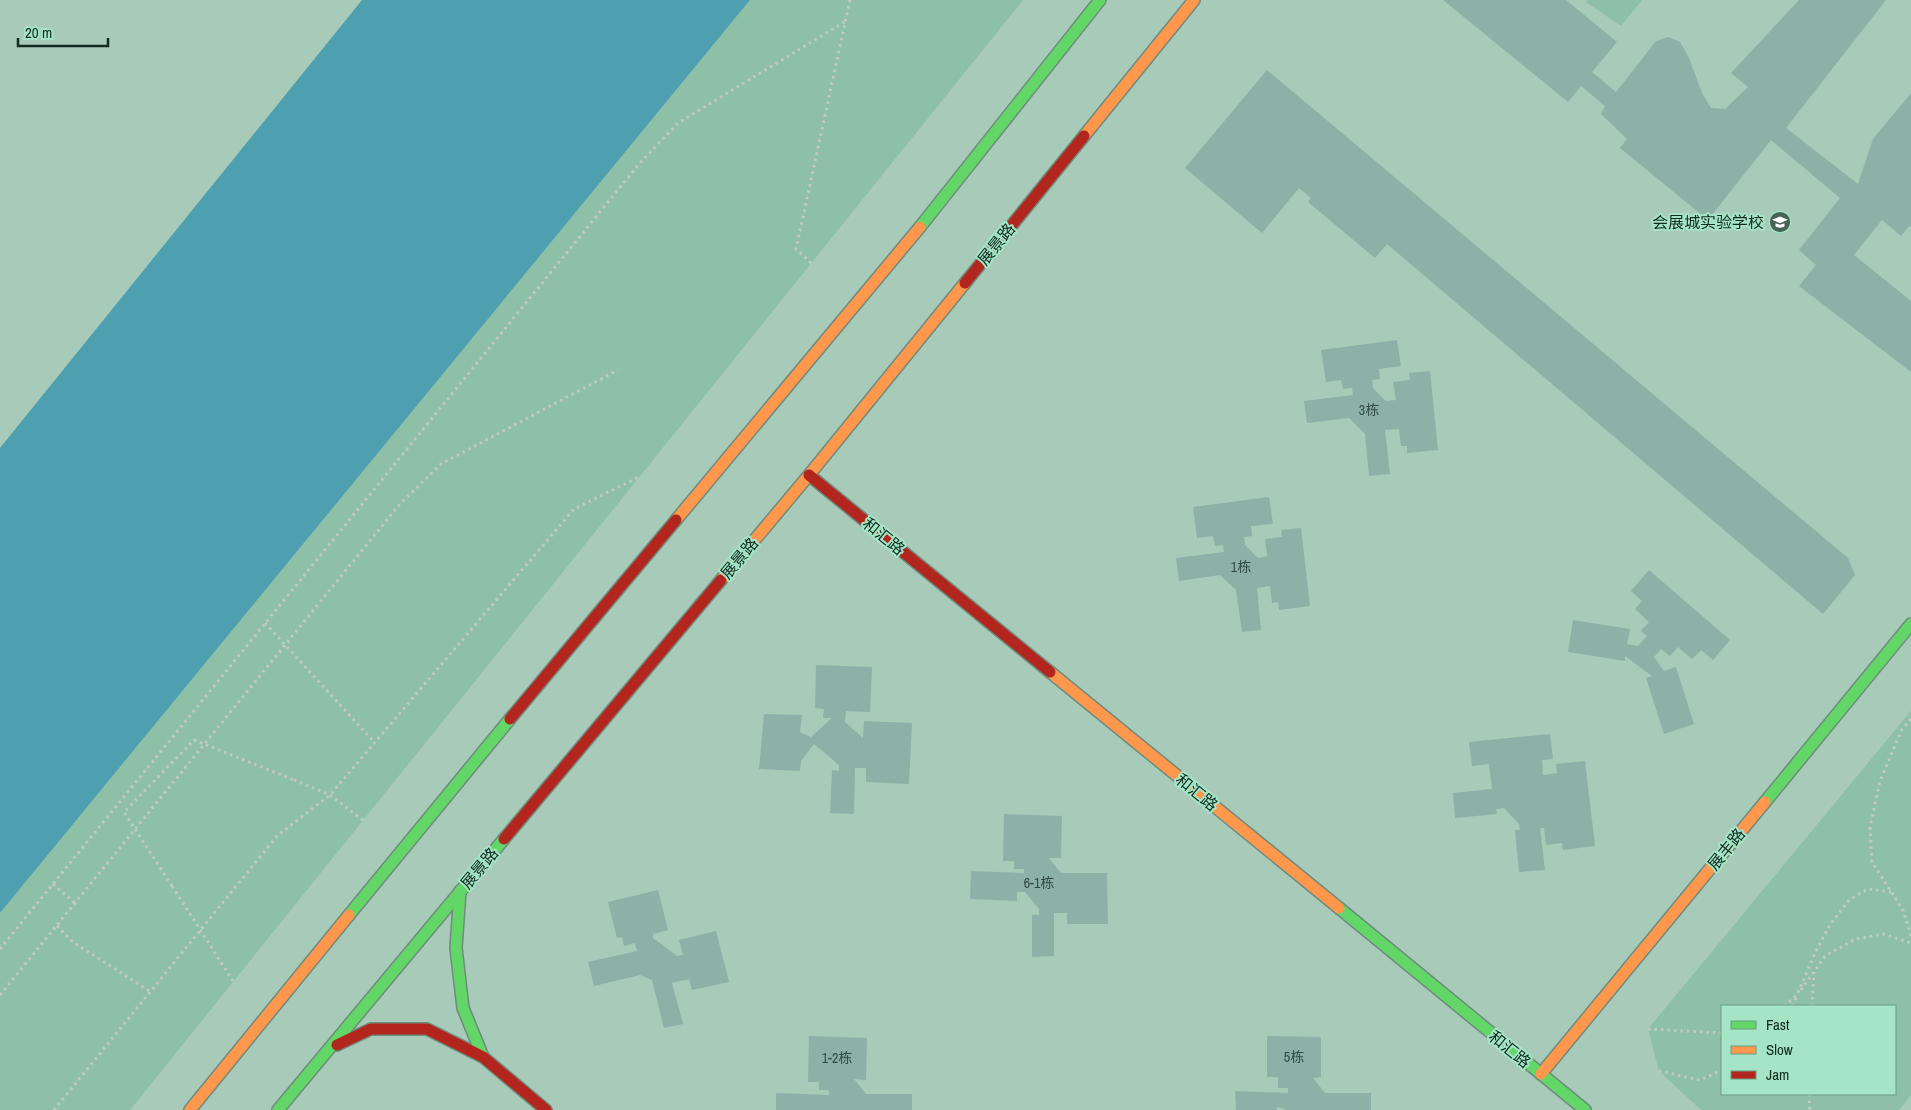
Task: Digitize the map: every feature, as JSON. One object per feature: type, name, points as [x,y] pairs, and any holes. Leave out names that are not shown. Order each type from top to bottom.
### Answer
[{"type":"main road","points":[[190,1110],[412,837],[917,230],[1100,0]]},
{"type":"main road","name":"展景路","points":[[278,1110],[809,474],[1194,0]]},
{"type":"main road","name":"和汇路","points":[[809,474],[1585,1110]]},
{"type":"main road","name":"展丰路","points":[[1541,1074],[1911,624]]},
{"type":"main road","points":[[460,891],[456,948],[462,1008],[483,1057]]},
{"type":"main road","points":[[327,1050],[371,1029],[426,1029],[483,1057],[546,1110]]},
{"type":"path","points":[[811,263],[796,249],[850,0]]},
{"type":"path","points":[[0,949],[639,164],[678,123],[846,21]]},
{"type":"path","points":[[0,995],[399,506],[441,464],[618,370]]},
{"type":"path","points":[[54,1110],[277,836],[330,795],[574,509],[639,477]]},
{"type":"path","points":[[265,623],[375,743]]},
{"type":"path","points":[[1911,719],[1902,729],[1880,781],[1870,828],[1872,862],[1903,910],[1911,936]]},
{"type":"path","points":[[233,981],[124,812],[194,740],[330,795],[363,820]]},
{"type":"path","points":[[53,884],[75,903]]},
{"type":"path","points":[[1792,1005],[1831,922],[1850,899],[1868,890],[1891,892]]},
{"type":"path","points":[[56,926],[73,942],[151,992]]},
{"type":"path","points":[[1785,1005],[1797,995],[1826,955],[1856,939],[1882,934],[1911,943]]},
{"type":"path","points":[[1812,1005],[1814,972]]},
{"type":"path","points":[[1648,1029],[1721,1033]]},
{"type":"path","points":[[1659,1071],[1700,1080],[1721,1070]]},
{"type":"path","points":[[1809,1095],[1810,1110]]},
{"type":"green space","points":[[750,0],[1023,0],[130,1110],[0,1110],[0,913]]},
{"type":"green space","points":[[1588,0],[1642,0],[1621,26],[1586,2]]},
{"type":"green space","points":[[1911,711],[1911,1095],[1899,1110],[1701,1110],[1659,1071],[1648,1029]]},
{"type":"water","points":[[362,0],[750,0],[0,913],[0,448]]},
{"type":"building","points":[[1443,0],[1566,0],[1617,42],[1592,72],[1616,92],[1656,41],[1668,37],[1680,42],[1689,58],[1702,93],[1711,108],[1725,109],[1748,87],[1731,73],[1799,0],[1886,0],[1786,128],[1858,184],[1873,139],[1911,93],[1911,227],[1909,226],[1901,236],[1882,220],[1854,255],[1911,301],[1911,372],[1799,286],[1816,265],[1799,250],[1840,198],[1771,140],[1708,220],[1620,148],[1627,139],[1601,114],[1605,106],[1581,86],[1568,102]]},
{"type":"building","points":[[1267,70],[1848,558],[1855,575],[1823,614],[1387,244],[1375,258],[1308,202],[1311,198],[1299,188],[1262,233],[1185,168]]},
{"type":"building","points":[[1397,340],[1401,366],[1379,369],[1380,379],[1372,380],[1373,388],[1386,401],[1396,400],[1393,382],[1410,380],[1409,373],[1430,371],[1438,450],[1407,453],[1407,446],[1401,446],[1399,429],[1385,430],[1390,474],[1369,476],[1365,434],[1349,418],[1307,423],[1304,401],[1353,395],[1352,388],[1343,389],[1341,380],[1326,382],[1321,350]]},
{"type":"building","points":[[1269,497],[1273,524],[1251,526],[1252,536],[1244,537],[1245,545],[1258,558],[1267,556],[1265,539],[1282,537],[1281,530],[1301,528],[1310,606],[1279,610],[1278,602],[1272,603],[1270,586],[1257,588],[1261,630],[1242,632],[1236,590],[1220,575],[1179,581],[1176,558],[1224,552],[1223,545],[1215,546],[1213,536],[1197,538],[1193,507]]},
{"type":"building","points":[[1649,570],[1730,640],[1713,660],[1701,650],[1692,659],[1678,647],[1670,656],[1661,649],[1654,657],[1664,671],[1676,667],[1694,724],[1664,734],[1646,678],[1652,676],[1625,656],[1625,661],[1568,652],[1573,620],[1630,629],[1627,644],[1638,646],[1647,636],[1641,631],[1649,622],[1635,609],[1642,601],[1631,591]]},
{"type":"building","points":[[816,665],[872,667],[870,712],[846,711],[845,722],[863,738],[864,721],[912,723],[909,784],[866,782],[866,768],[855,768],[854,814],[830,813],[832,770],[839,771],[839,765],[814,744],[801,761],[800,771],[759,769],[764,714],[802,715],[800,732],[811,737],[832,718],[823,718],[824,709],[815,708]]},
{"type":"building","points":[[1550,734],[1553,759],[1542,760],[1543,775],[1557,773],[1556,764],[1585,761],[1595,846],[1563,850],[1562,843],[1546,845],[1544,828],[1540,828],[1545,870],[1519,872],[1515,830],[1520,830],[1519,824],[1504,808],[1496,809],[1497,814],[1455,818],[1453,793],[1492,789],[1489,764],[1472,766],[1469,742]]},
{"type":"building","points":[[1004,814],[1062,816],[1061,858],[1049,858],[1061,873],[1107,873],[1108,924],[1067,924],[1067,913],[1054,913],[1054,956],[1032,957],[1032,915],[1039,915],[1039,909],[1025,892],[1017,892],[1017,901],[970,899],[971,871],[1024,873],[1024,869],[1014,869],[1014,861],[1003,861]]},
{"type":"building","points":[[658,890],[668,930],[653,934],[653,938],[677,956],[683,955],[679,940],[716,931],[729,982],[692,990],[689,979],[672,983],[683,1024],[664,1028],[652,980],[640,975],[594,986],[588,962],[637,951],[635,943],[624,946],[622,937],[617,938],[608,902]]},
{"type":"building","points":[[809,1036],[867,1038],[866,1080],[854,1079],[866,1094],[912,1094],[912,1110],[776,1110],[776,1093],[829,1095],[829,1090],[819,1090],[819,1082],[808,1082]]},
{"type":"building","points":[[1267,1036],[1321,1037],[1321,1077],[1313,1078],[1325,1093],[1371,1093],[1371,1110],[1287,1110],[1277,1107],[1277,1110],[1236,1110],[1235,1091],[1288,1093],[1288,1088],[1278,1088],[1278,1077],[1267,1077]]},
{"type":"traffic: fast","points":[[920,227],[1100,0]]},
{"type":"traffic: fast","points":[[1765,802],[1911,624]]},
{"type":"traffic: fast","points":[[349,915],[510,719]]},
{"type":"traffic: fast","points":[[278,1110],[504,839]]},
{"type":"traffic: fast","points":[[460,891],[456,948],[463,1008],[483,1057]]},
{"type":"traffic: fast","points":[[1339,908],[1585,1110]]},
{"type":"traffic: slow","points":[[1084,136],[1194,0]]},
{"type":"traffic: slow","points":[[676,520],[920,227]]},
{"type":"traffic: slow","points":[[721,580],[965,283]]},
{"type":"traffic: slow","points":[[1050,672],[1339,908]]},
{"type":"traffic: slow","points":[[1541,1074],[1765,802]]},
{"type":"traffic: slow","points":[[190,1110],[349,915]]},
{"type":"traffic: jam","points":[[965,283],[1084,136]]},
{"type":"traffic: jam","points":[[809,475],[1050,672]]},
{"type":"traffic: jam","points":[[510,719],[676,520]]},
{"type":"traffic: jam","points":[[504,839],[721,580]]},
{"type":"traffic: jam","points":[[337,1045],[371,1029],[427,1029],[483,1057],[546,1110]]},
{"type":"place","name":"会展城实验学校","points":[[1780,222]]}]
